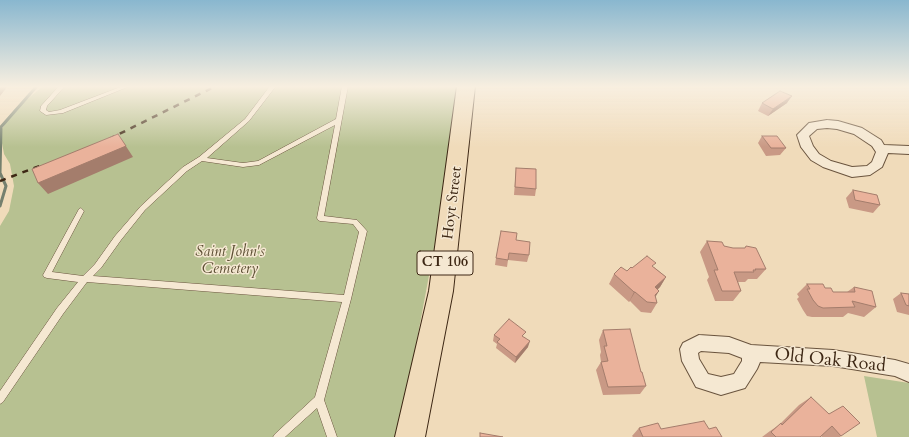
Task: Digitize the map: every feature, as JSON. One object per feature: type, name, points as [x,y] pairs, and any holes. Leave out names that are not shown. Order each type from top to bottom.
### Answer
[{"type":"main road","name":"Hoyt Street","points":[[410,437],[441,291],[464,106]]},
{"type":"street","points":[[827,124],[838,125],[858,131],[878,143],[880,148],[882,152],[880,160],[874,168],[864,172],[852,172],[827,164],[815,157],[807,147],[803,135],[813,126],[827,124]]},
{"type":"street","points":[[880,148],[909,150]]},
{"type":"street","name":"Old Oak Road","points":[[751,353],[833,358],[895,368],[909,373]]},
{"type":"lane","points":[[44,106],[43,111],[48,114],[61,112],[75,106]]},
{"type":"lane","points":[[0,399],[60,310],[85,279],[98,266],[118,238],[143,208],[185,168],[201,159],[246,120],[257,106]]},
{"type":"lane","points":[[278,437],[318,400],[347,299],[363,231],[355,222],[320,218],[341,106]]},
{"type":"lane","points":[[201,159],[243,165],[259,163],[339,120]]},
{"type":"lane","points":[[81,211],[47,275],[347,299]]},
{"type":"lane","points":[[318,400],[332,437]]},
{"type":"green space","name":"Saint John's Cemetery","points":[[18,106],[457,106],[436,238],[416,345],[396,437],[0,437],[0,226],[9,211],[14,186],[10,164],[4,154],[0,132],[14,110]]},
{"type":"green space","points":[[864,376],[909,383],[909,437],[877,437]]},
{"type":"building","points":[[768,106],[777,106],[773,109]]},
{"type":"building","points":[[118,134],[126,146],[38,183],[32,169]]},
{"type":"building","points":[[762,136],[777,136],[786,148],[771,148]]},
{"type":"building","points":[[516,168],[536,169],[536,189],[515,187]]},
{"type":"building","points":[[853,190],[877,195],[880,205],[855,200]]},
{"type":"building","points":[[501,231],[517,233],[516,240],[530,242],[529,255],[509,253],[508,260],[496,258]]},
{"type":"building","points":[[707,241],[722,242],[724,246],[733,248],[745,248],[746,246],[756,248],[766,269],[755,269],[756,270],[753,270],[754,272],[734,272],[741,291],[722,291],[714,270],[718,270]]},
{"type":"building","points":[[647,256],[656,263],[652,266],[666,277],[655,287],[659,291],[655,295],[657,303],[647,302],[614,274],[621,267],[627,271]]},
{"type":"building","points":[[807,284],[823,284],[825,288],[831,288],[833,292],[855,292],[854,287],[872,291],[876,307],[852,301],[855,307],[823,308],[818,306],[813,300],[807,289],[810,289]]},
{"type":"building","points":[[901,293],[909,294],[909,306],[906,305]]},
{"type":"building","points":[[509,319],[526,332],[522,336],[530,341],[516,357],[497,342],[500,339],[494,335]]},
{"type":"building","points":[[630,329],[646,386],[608,387],[601,362],[608,361],[604,346],[607,346],[603,330]]},
{"type":"building","points":[[811,397],[829,414],[843,406],[860,423],[841,436],[832,426],[820,437],[776,437],[771,432],[781,423],[782,425]]},
{"type":"building","points":[[704,421],[709,429],[716,427],[722,437],[643,437],[639,428],[658,423],[661,429]]},
{"type":"building","points":[[480,433],[503,437],[480,437]]},
{"type":"waterway","points":[[0,206],[6,186],[0,173],[1,127],[19,106]]},
{"type":"railway","points":[[109,139],[175,106]]},
{"type":"railway","points":[[0,181],[42,165]]}]
